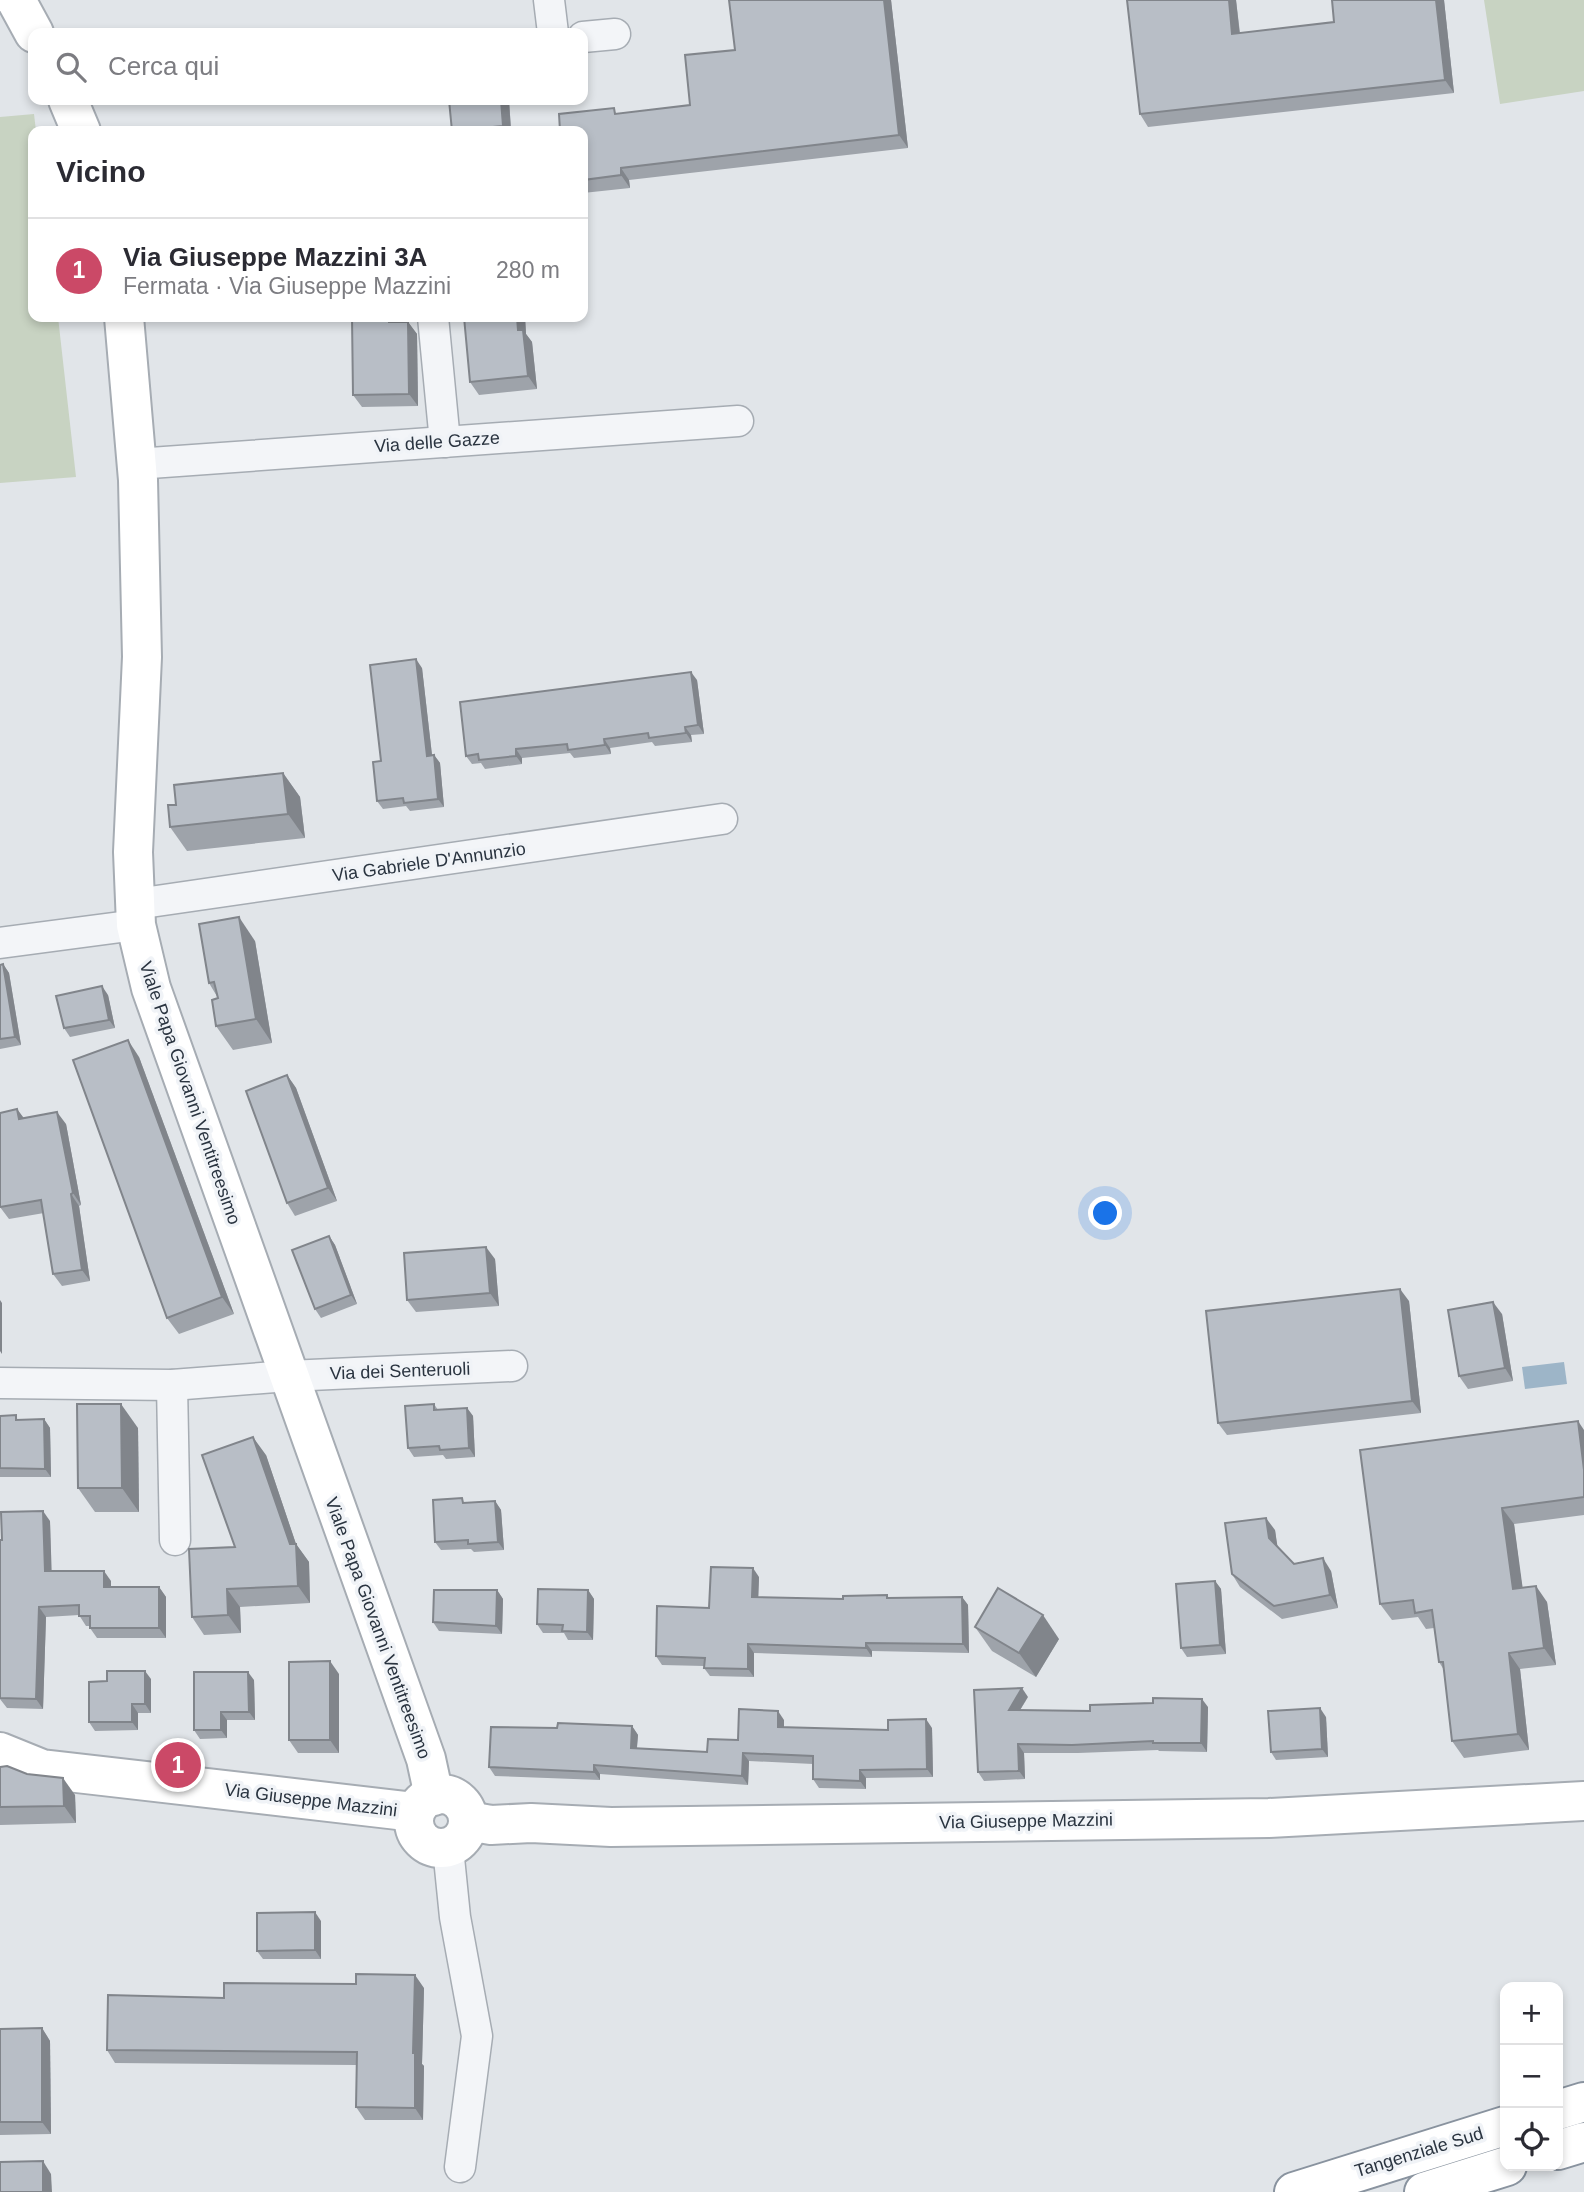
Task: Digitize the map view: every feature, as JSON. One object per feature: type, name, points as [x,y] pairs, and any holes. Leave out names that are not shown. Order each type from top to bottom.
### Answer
[{"type":"main road","points":[[16,0],[31,28]]},
{"type":"main road","points":[[70,105],[79,126]]},
{"type":"main road","name":"Viale Papa Giovanni Ventitreesimo","points":[[124,322],[136,464],[142,657],[134,852],[136,915],[150,988],[426,1759],[425,1804]]},
{"type":"main road","name":"Via Giuseppe Mazzini","points":[[0,1752],[42,1769],[425,1804],[450,1796],[465,1810],[458,1834]]},
{"type":"main road","name":"Via Giuseppe Mazzini","points":[[458,1834],[491,1825],[531,1823],[611,1827],[1269,1818],[1584,1801]]},
{"type":"main road","points":[[1563,2108],[1584,2102]]},
{"type":"main road","name":"Tangenziale Sud","points":[[1294,2192],[1500,2128]]},
{"type":"main road","points":[[1563,2148],[1584,2142]]},
{"type":"main road","points":[[1424,2192],[1500,2168]]},
{"type":"street","points":[[549,0],[552,28]]},
{"type":"street","points":[[588,37],[615,34]]},
{"type":"street","points":[[433,322],[445,442]]},
{"type":"street","name":"Via delle Gazze","points":[[136,464],[738,421]]},
{"type":"street","name":"Via Gabriele D'Annunzio","points":[[0,943],[136,915],[722,819]]},
{"type":"street","name":"Via dei Senteruoli","points":[[0,1383],[172,1385],[288,1376],[512,1366]]},
{"type":"street","points":[[172,1385],[175,1540]]},
{"type":"street","points":[[458,1834],[456,1917],[477,2036],[460,2167]]},
{"type":"green space","points":[[1484,0],[1584,0],[1584,91],[1500,104]]},
{"type":"green space","points":[[34,114],[35,126],[28,126],[28,322],[59,322],[76,477],[0,483],[0,117]]},
{"type":"water","points":[[1564,1362],[1567,1384],[1525,1389],[1522,1367]]},
{"type":"building","points":[[729,0],[884,0],[899,135],[621,168],[621,175],[588,179],[588,126],[560,126],[559,114],[614,108],[615,114],[690,105],[685,55],[735,50]]},
{"type":"building","points":[[1127,0],[1229,0],[1232,34],[1334,22],[1332,0],[1436,0],[1445,80],[1140,114]]},
{"type":"building","points":[[449,105],[501,105],[503,126],[452,126]]},
{"type":"building","points":[[352,322],[408,322],[409,394],[353,395]]},
{"type":"building","points":[[464,322],[517,322],[518,330],[523,330],[528,376],[470,382]]},
{"type":"building","points":[[416,659],[427,756],[434,755],[438,799],[404,803],[403,798],[377,801],[373,762],[381,761],[370,665]]},
{"type":"building","points":[[691,672],[698,725],[685,727],[686,733],[649,738],[648,733],[604,739],[605,745],[568,750],[567,744],[516,749],[516,756],[479,760],[478,754],[466,756],[460,702]]},
{"type":"building","points":[[283,773],[288,814],[170,827],[168,805],[176,805],[174,785]]},
{"type":"building","points":[[239,917],[256,1019],[216,1026],[212,1000],[218,998],[214,982],[209,983],[199,924]]},
{"type":"building","points":[[3,964],[15,1037],[0,1039],[0,965]]},
{"type":"building","points":[[102,986],[109,1020],[64,1028],[56,996]]},
{"type":"building","points":[[128,1040],[222,1297],[167,1318],[73,1060]]},
{"type":"building","points":[[287,1075],[328,1188],[287,1203],[246,1091]]},
{"type":"building","points":[[17,1109],[19,1119],[57,1112],[73,1193],[71,1194],[82,1270],[53,1274],[41,1200],[0,1207],[0,1113]]},
{"type":"building","points":[[329,1236],[351,1295],[315,1309],[292,1250]]},
{"type":"building","points":[[486,1247],[490,1293],[407,1300],[404,1253]]},
{"type":"building","points":[[1400,1289],[1412,1401],[1218,1423],[1206,1311]]},
{"type":"building","points":[[1493,1302],[1505,1368],[1459,1376],[1448,1310]]},
{"type":"building","points":[[77,1404],[121,1404],[122,1488],[78,1488]]},
{"type":"building","points":[[434,1404],[434,1410],[467,1408],[469,1448],[408,1448],[405,1406]]},
{"type":"building","points":[[16,1415],[16,1420],[44,1419],[45,1469],[0,1468],[0,1416]]},
{"type":"building","points":[[1578,1421],[1584,1470],[1584,1497],[1502,1508],[1513,1589],[1536,1586],[1544,1648],[1509,1653],[1518,1734],[1452,1741],[1443,1662],[1439,1662],[1432,1610],[1415,1613],[1413,1600],[1380,1604],[1360,1450]]},
{"type":"building","points":[[253,1437],[290,1544],[296,1544],[298,1586],[227,1589],[228,1615],[192,1617],[189,1549],[235,1547],[202,1455]]},
{"type":"building","points":[[462,1498],[463,1503],[495,1501],[498,1542],[435,1542],[433,1500]]},
{"type":"building","points":[[43,1511],[45,1571],[104,1571],[104,1587],[159,1587],[159,1628],[90,1628],[90,1616],[79,1616],[79,1605],[39,1607],[36,1699],[0,1698],[1,1512]]},
{"type":"building","points":[[1266,1518],[1269,1538],[1294,1564],[1323,1558],[1330,1595],[1274,1606],[1232,1574],[1225,1523]]},
{"type":"building","points":[[711,1567],[753,1568],[752,1597],[962,1597],[963,1644],[866,1643],[866,1648],[748,1644],[748,1669],[704,1668],[705,1658],[656,1656],[657,1606],[709,1608]]},
{"type":"building","points":[[1215,1581],[1220,1645],[1181,1648],[1176,1584]]},
{"type":"building","points":[[998,1588],[1043,1615],[1019,1653],[975,1627]]},
{"type":"building","points":[[538,1589],[588,1590],[587,1632],[562,1631],[563,1625],[537,1624]]},
{"type":"building","points":[[434,1590],[497,1590],[496,1626],[433,1622]]},
{"type":"building","points":[[330,1661],[330,1740],[289,1740],[289,1662]]},
{"type":"building","points":[[107,1671],[145,1671],[145,1704],[132,1704],[132,1722],[89,1722],[89,1682],[107,1681]]},
{"type":"building","points":[[194,1672],[248,1672],[249,1712],[221,1712],[221,1730],[194,1730]]},
{"type":"building","points":[[1022,1688],[1009,1710],[1090,1711],[1090,1705],[1153,1703],[1153,1698],[1202,1699],[1201,1743],[1153,1741],[1072,1745],[1018,1744],[1019,1771],[978,1772],[974,1690]]},
{"type":"building","points":[[1320,1708],[1322,1749],[1271,1752],[1268,1711]]},
{"type":"building","points":[[739,1709],[778,1711],[778,1727],[888,1730],[888,1720],[926,1719],[927,1769],[860,1770],[860,1781],[813,1779],[813,1756],[743,1753],[742,1776],[594,1765],[594,1772],[489,1767],[491,1727],[557,1728],[558,1723],[632,1726],[631,1748],[707,1752],[708,1739],[738,1740]]},
{"type":"building","points":[[7,1766],[27,1774],[63,1778],[64,1806],[0,1807],[0,1767]]},
{"type":"building","points":[[315,1912],[315,1950],[257,1951],[257,1913]]},
{"type":"building","points":[[356,1974],[415,1975],[415,2108],[356,2107],[357,2052],[107,2050],[108,1995],[224,1998],[224,1983],[356,1984]]},
{"type":"building","points":[[42,2028],[42,2122],[0,2122],[0,2029]]},
{"type":"building","points":[[43,2161],[43,2192],[0,2192],[0,2162]]},
{"type":"place","name":"Via Giuseppe Mazzini 3A","points":[[178,1765]]}]
